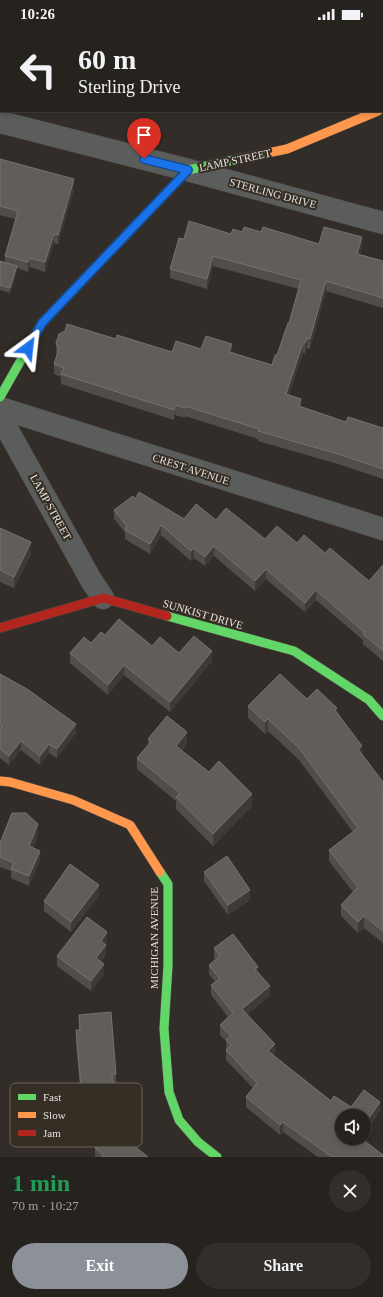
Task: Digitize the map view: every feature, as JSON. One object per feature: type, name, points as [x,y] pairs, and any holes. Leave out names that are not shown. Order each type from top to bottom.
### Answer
[{"type":"street","name":"LAMP STREET","points":[[0,397],[42,323],[188,170],[287,149],[376,112]]},
{"type":"street","name":"STERLING DRIVE","points":[[0,122],[188,170],[383,223]]},
{"type":"street","name":"CREST AVENUE","points":[[0,408],[383,529]]},
{"type":"street","name":"LAMP STREET","points":[[0,416],[102,598]]},
{"type":"street","points":[[0,628],[102,598]]},
{"type":"street","name":"SUNKIST DRIVE","points":[[102,598],[294,651],[368,700],[383,716]]},
{"type":"street","name":"MICHIGAN AVENUE","points":[[0,782],[10,782],[73,800],[130,825],[168,884],[168,966],[164,1029],[169,1092],[179,1120],[198,1142],[217,1157]]},
{"type":"building","points":[[0,159],[74,179],[58,235],[54,234],[45,262],[30,258],[28,262],[5,256],[18,211],[0,206]]},
{"type":"building","points":[[189,221],[231,234],[233,229],[242,232],[244,227],[261,232],[263,227],[319,244],[324,227],[362,237],[357,254],[383,261],[383,298],[326,281],[310,339],[307,338],[305,343],[303,343],[286,394],[301,399],[299,406],[346,422],[348,417],[383,428],[383,469],[338,454],[258,431],[259,429],[185,406],[185,408],[175,405],[174,410],[61,374],[64,368],[54,364],[59,349],[56,343],[59,334],[65,331],[67,324],[116,339],[117,335],[172,352],[176,341],[201,349],[206,336],[232,344],[229,352],[272,365],[289,323],[301,280],[213,256],[207,279],[170,269],[179,238],[184,239]]},
{"type":"building","points":[[0,261],[17,266],[10,288],[0,285]]},
{"type":"building","points":[[139,492],[184,519],[196,504],[216,520],[226,508],[265,539],[277,526],[297,543],[304,535],[325,553],[330,548],[369,581],[383,565],[383,651],[363,634],[364,632],[316,590],[305,603],[266,569],[255,581],[214,546],[205,557],[194,548],[191,551],[161,525],[150,544],[125,530],[127,526],[114,510],[133,496],[135,499]]},
{"type":"building","points":[[0,528],[31,542],[14,577],[0,570]]},
{"type":"building","points":[[119,619],[152,646],[160,637],[179,653],[194,636],[212,651],[170,702],[124,665],[108,685],[70,653],[84,637],[91,643],[101,632],[105,635]]},
{"type":"building","points":[[0,674],[27,689],[76,724],[57,749],[49,744],[40,756],[21,741],[9,756],[0,749],[0,729],[3,726],[0,726]]},
{"type":"building","points":[[280,674],[307,699],[317,689],[337,708],[335,710],[362,746],[358,749],[383,782],[383,787],[381,789],[383,792],[383,931],[364,916],[358,922],[341,905],[358,887],[329,850],[358,828],[299,748],[268,719],[265,722],[248,706]]},
{"type":"building","points":[[167,716],[187,732],[176,746],[209,772],[219,761],[252,794],[213,834],[176,797],[180,793],[137,758],[151,742],[148,739]]},
{"type":"building","points":[[12,813],[26,813],[38,824],[29,846],[40,851],[29,876],[11,869],[14,863],[0,857],[0,843]]},
{"type":"building","points":[[227,856],[250,890],[228,905],[204,872]]},
{"type":"building","points":[[70,864],[99,885],[71,922],[44,901]]},
{"type":"building","points":[[87,917],[107,932],[101,941],[106,945],[96,958],[104,964],[91,981],[57,956]]},
{"type":"building","points":[[233,934],[258,967],[255,969],[270,986],[242,1009],[275,1044],[268,1051],[331,1101],[334,1096],[351,1107],[364,1090],[380,1102],[371,1115],[371,1109],[335,1109],[335,1145],[370,1145],[383,1155],[383,1157],[332,1157],[283,1122],[280,1125],[246,1097],[257,1083],[226,1050],[231,1045],[226,1040],[231,1036],[220,1025],[233,1013],[211,985],[220,979],[209,965],[220,956],[214,948]]},
{"type":"building","points":[[111,1012],[116,1074],[112,1074],[112,1083],[81,1083],[76,1030],[80,1030],[79,1015]]},
{"type":"building","points":[[136,1147],[148,1157],[102,1157],[103,1155],[95,1148]]},
{"type":"traffic: fast","points":[[0,397],[42,323],[188,170],[243,158]]},
{"type":"traffic: fast","points":[[167,616],[294,651],[369,700],[383,716]]},
{"type":"traffic: fast","points":[[160,872],[168,884],[168,966],[164,1029],[169,1092],[179,1120],[198,1142],[217,1157]]},
{"type":"traffic: slow","points":[[243,158],[287,149],[376,112]]},
{"type":"traffic: slow","points":[[0,781],[10,782],[73,800],[130,825],[160,872]]},
{"type":"traffic: jam","points":[[0,628],[103,598],[167,616]]},
{"type":"route","points":[[28,348],[42,323],[188,170],[144,159]]}]
